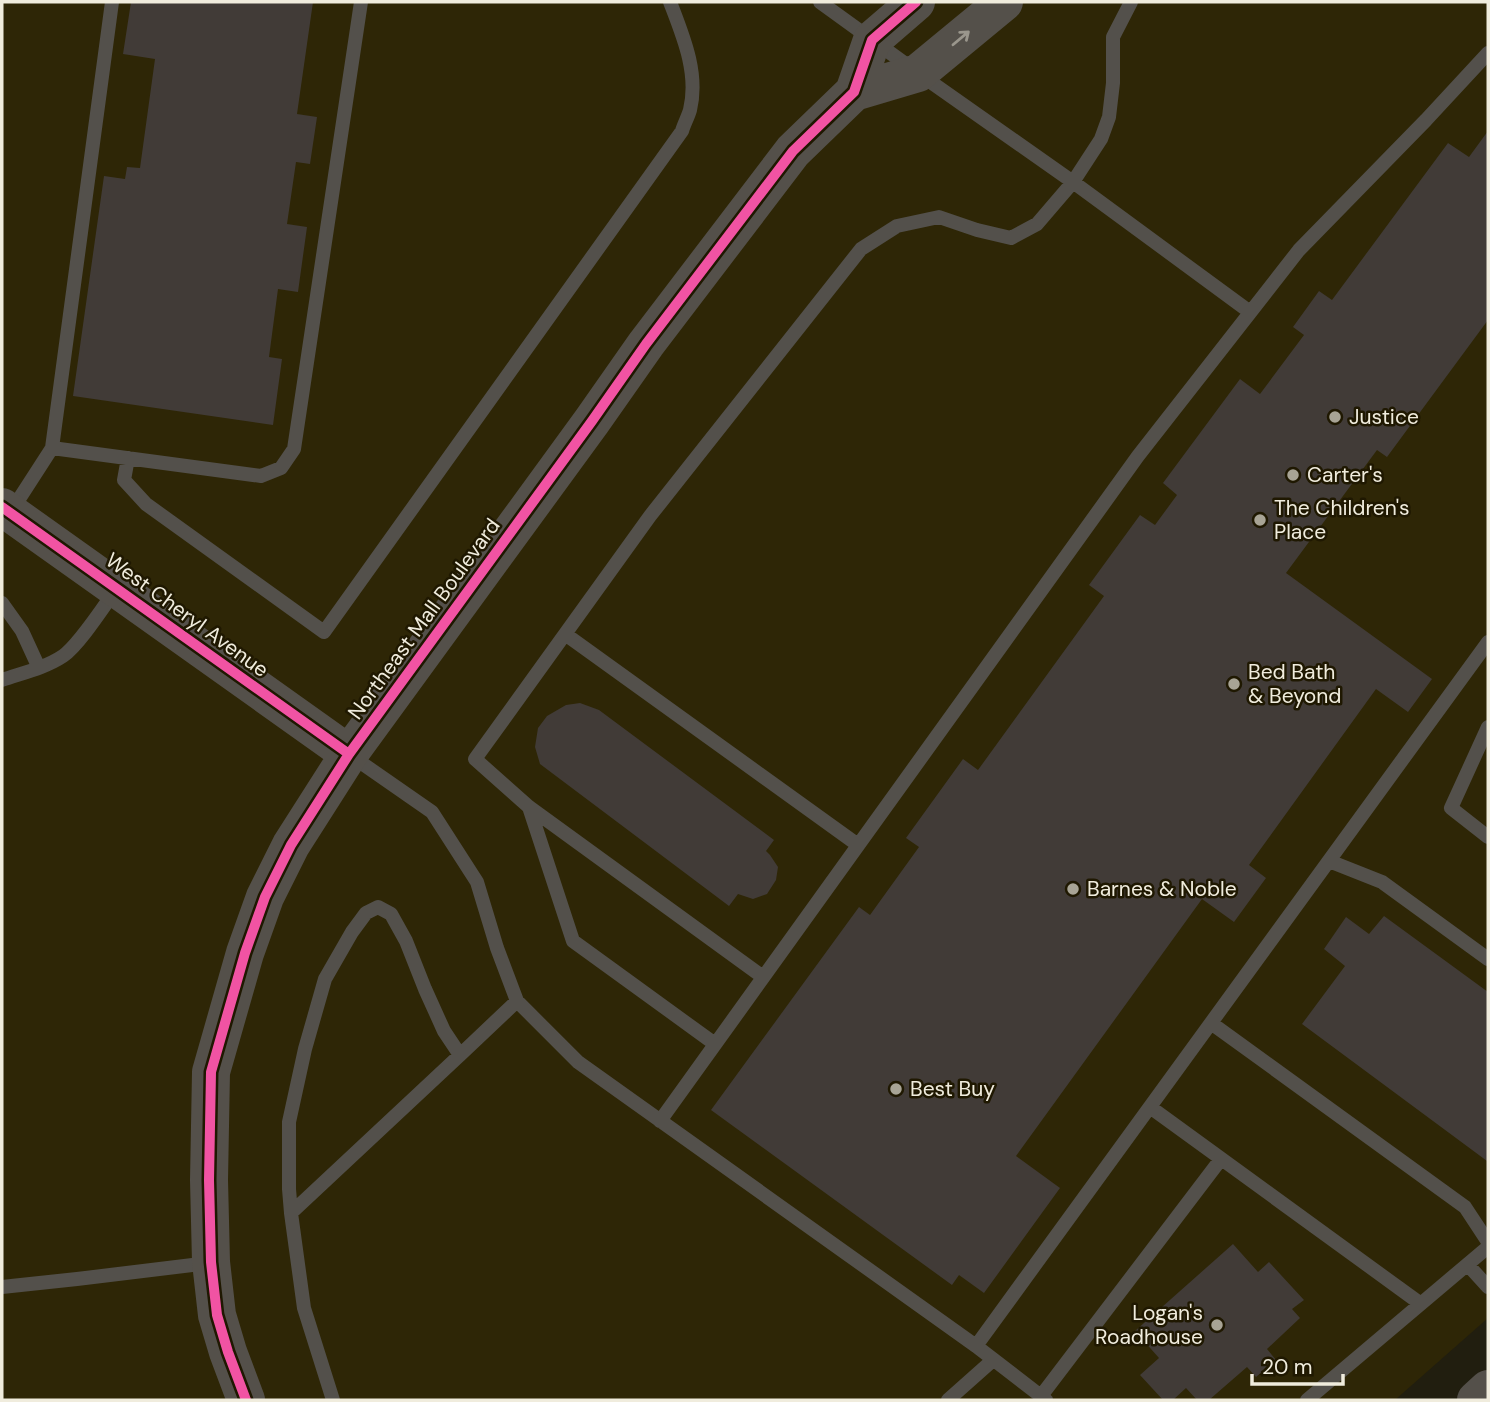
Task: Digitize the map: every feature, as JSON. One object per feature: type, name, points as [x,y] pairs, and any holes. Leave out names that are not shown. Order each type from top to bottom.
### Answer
[{"type":"street","points":[[872,40],[916,2]]},
{"type":"street","name":"Northeast Mall Boulevard","points":[[854,92],[918,73],[1004,2]]},
{"type":"street","name":"Northeast Mall Boulevard","points":[[246,1400],[217,1315],[211,1262],[211,1072],[245,953],[265,897],[291,845],[349,754],[646,344],[793,151],[854,92],[872,40]]},
{"type":"street","name":"West Cheryl Avenue","points":[[6,510],[349,754]]},
{"type":"street","points":[[1476,1400],[1488,1389]]},
{"type":"lane","points":[[6,510],[51,448],[112,2]]},
{"type":"lane","points":[[51,448],[261,476],[281,468],[294,449],[361,2]]},
{"type":"lane","points":[[128,458],[124,480],[146,504],[324,632],[682,131],[690,109],[693,73],[670,2]]},
{"type":"lane","points":[[820,2],[1250,312]]},
{"type":"lane","points":[[763,977],[528,807],[475,759],[650,516],[861,248],[897,226],[939,217],[1011,238],[1037,224],[1073,182],[1101,139],[1109,117],[1113,83],[1113,37],[1131,2]]},
{"type":"lane","points":[[660,1121],[1106,499],[1250,312],[1299,250],[1488,53]]},
{"type":"lane","points":[[2,680],[39,668],[64,655],[79,640],[117,588]]},
{"type":"lane","points":[[2,603],[22,631],[39,668]]},
{"type":"lane","points":[[565,634],[858,845]]},
{"type":"lane","points":[[976,1346],[1488,642]]},
{"type":"lane","points":[[1488,727],[1451,808],[1488,837]]},
{"type":"lane","points":[[349,754],[432,812],[477,882],[517,1001],[578,1062],[976,1346],[1043,1398],[1221,1159]]},
{"type":"lane","points":[[528,807],[573,941],[715,1044]]},
{"type":"lane","points":[[1329,861],[1381,882],[1488,959]]},
{"type":"lane","points":[[333,1400],[304,1308],[291,1213],[289,1122],[305,1049],[325,979],[366,913],[379,907],[391,914],[406,942],[444,1031],[460,1055]]},
{"type":"lane","points":[[291,1213],[517,1001]]},
{"type":"lane","points":[[1211,1023],[1465,1207],[1488,1244],[1468,1265],[1307,1400]]},
{"type":"lane","points":[[1150,1107],[1421,1304]]},
{"type":"lane","points":[[2,1287],[211,1262]]},
{"type":"lane","points":[[1468,1265],[1488,1287]]},
{"type":"lane","points":[[948,1400],[993,1360]]},
{"type":"shaded area","points":[[2,2],[1488,2],[1488,1318],[1395,1400],[2,1400]]},
{"type":"building","points":[[131,2],[313,2],[297,114],[317,117],[310,164],[296,162],[287,224],[307,227],[298,292],[278,289],[269,357],[282,359],[273,425],[73,396],[104,176],[125,179],[127,167],[140,168],[155,59],[123,54]]},
{"type":"building","points":[[1488,131],[1488,320],[1387,457],[1377,450],[1286,573],[1432,679],[1408,712],[1376,689],[1249,865],[1266,878],[1234,922],[1202,899],[1016,1156],[1060,1188],[984,1293],[959,1275],[952,1285],[711,1110],[859,907],[870,915],[919,847],[906,838],[963,759],[978,770],[1104,596],[1089,585],[1140,515],[1155,525],[1177,495],[1163,483],[1240,379],[1260,394],[1304,335],[1293,327],[1319,291],[1332,300],[1448,143],[1469,157]]},
{"type":"building","points":[[580,703],[599,710],[774,840],[766,851],[778,867],[776,880],[767,894],[753,899],[738,894],[729,906],[540,764],[535,747],[538,728],[547,716],[566,705]]},
{"type":"building","points":[[1384,916],[1488,992],[1487,1161],[1302,1024],[1345,966],[1324,949],[1346,917],[1369,934]]},
{"type":"building","name":"Logan's Roadhouse","points":[[1233,1244],[1258,1272],[1269,1262],[1304,1300],[1292,1309],[1300,1318],[1267,1349],[1276,1360],[1256,1377],[1247,1367],[1209,1400],[1197,1400],[1186,1388],[1173,1400],[1163,1400],[1140,1375],[1159,1358],[1135,1331]]},
{"type":"cycle path","points":[[246,1400],[217,1315],[211,1262],[211,1072],[245,953],[265,897],[291,845],[349,754],[646,344],[793,151],[854,92],[872,40],[916,2]]},
{"type":"cycle path","points":[[2,507],[349,754]]},
{"type":"place","name":"Justice","points":[[1335,417]]},
{"type":"place","name":"Carter's","points":[[1293,475]]},
{"type":"place","name":"The Children's Place","points":[[1260,520]]},
{"type":"place","name":"Bed Bath & Beyond","points":[[1234,684]]},
{"type":"place","name":"Barnes & Noble","points":[[1073,889]]},
{"type":"place","name":"Best Buy","points":[[896,1089]]},
{"type":"place","name":"Logan's Roadhouse","points":[[1217,1325]]}]
